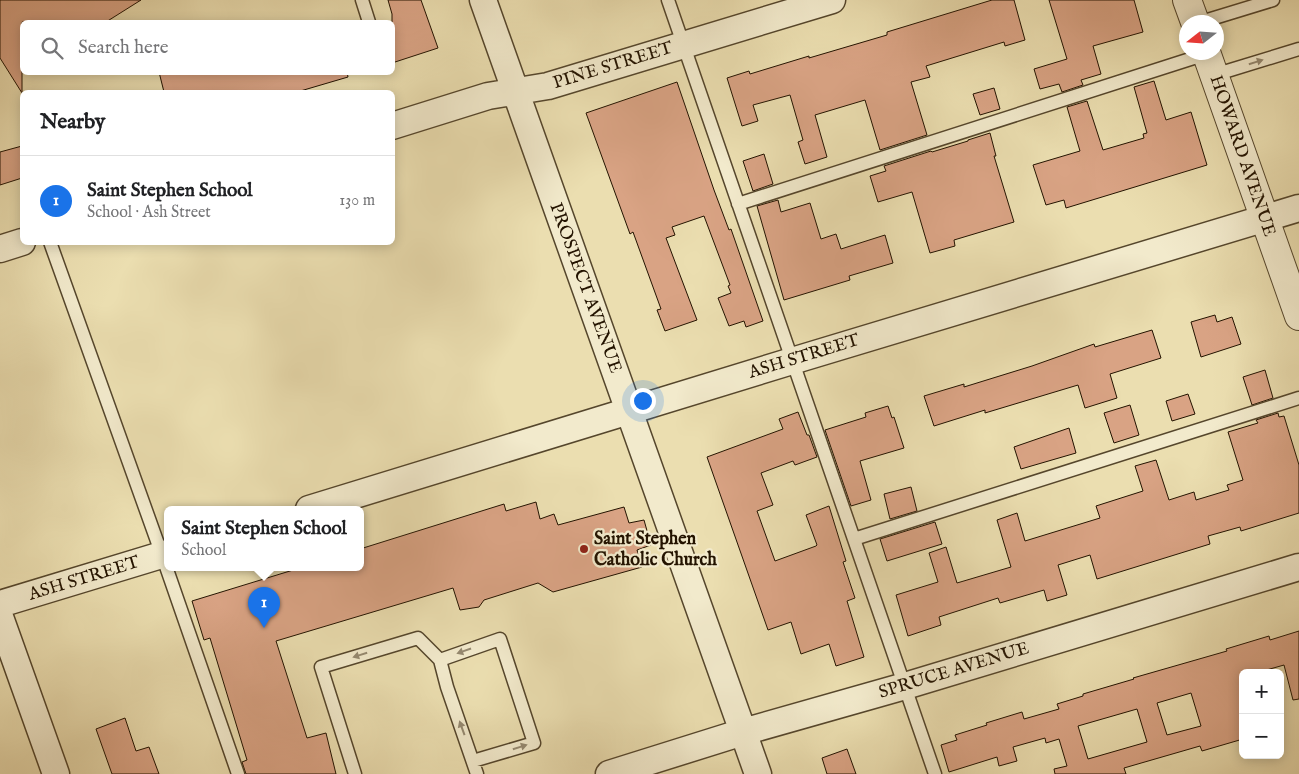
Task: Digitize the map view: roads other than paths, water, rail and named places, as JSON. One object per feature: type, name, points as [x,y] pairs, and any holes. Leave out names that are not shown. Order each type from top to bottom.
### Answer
[{"type":"street","name":"PROSPECT AVENUE","points":[[483,0],[758,774]]},
{"type":"street","name":"PINE STREET","points":[[395,125],[488,96],[548,86],[832,0]]},
{"type":"street","points":[[1187,0],[1193,15]]},
{"type":"street","name":"HOWARD AVENUE","points":[[1209,61],[1299,316]]},
{"type":"street","name":"ASH STREET","points":[[319,506],[1299,208]]},
{"type":"street","points":[[0,250],[20,243]]},
{"type":"street","name":"ASH STREET","points":[[0,604],[164,554]]},
{"type":"street","name":"SPRUCE AVENUE","points":[[609,774],[743,732],[905,686],[1299,567]]},
{"type":"street","points":[[0,617],[56,774]]},
{"type":"lane","points":[[362,0],[368,20]]},
{"type":"lane","points":[[668,0],[935,774]]},
{"type":"lane","points":[[1224,15],[1273,0]]},
{"type":"lane","points":[[738,204],[1209,61],[1299,49]]},
{"type":"lane","points":[[51,245],[164,551]]},
{"type":"lane","points":[[854,539],[1299,398]]},
{"type":"lane","points":[[171,571],[238,774]]},
{"type":"lane","points":[[355,774],[321,667],[418,638],[440,660],[447,687],[477,774]]},
{"type":"lane","points":[[440,660],[500,639],[534,743],[473,761]]},
{"type":"place","name":"Saint Stephen Catholic Church","points":[[584,549]]},
{"type":"place","name":"Saint Stephen School","points":[[264,628]]}]
